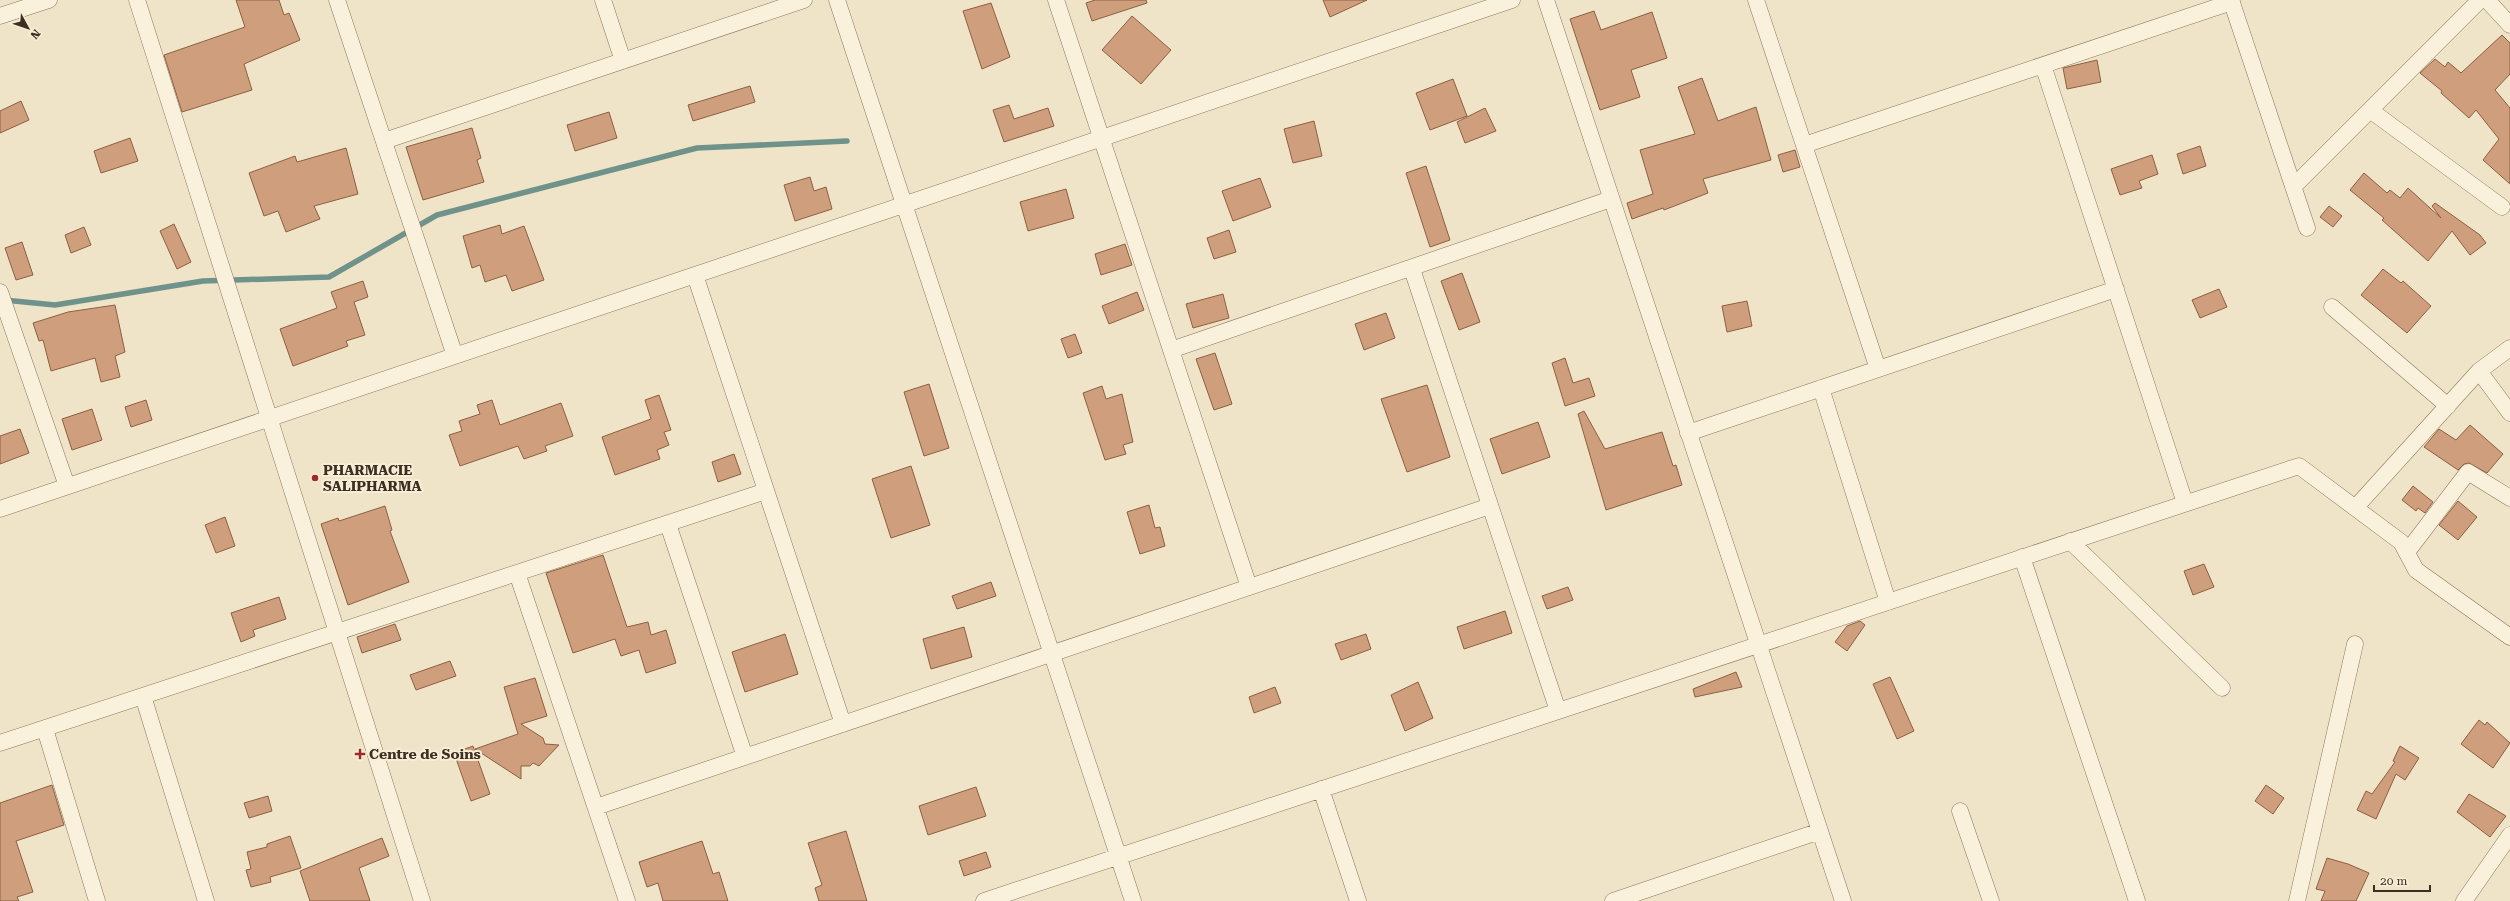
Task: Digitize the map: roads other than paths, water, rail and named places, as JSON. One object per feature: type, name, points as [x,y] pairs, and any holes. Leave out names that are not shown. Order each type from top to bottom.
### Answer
[{"type":"street","points":[[0,16],[49,0]]},
{"type":"street","points":[[137,0],[422,901]]},
{"type":"street","points":[[337,0],[455,356]]},
{"type":"street","points":[[603,0],[623,61]]},
{"type":"street","points":[[384,141],[804,0]]},
{"type":"street","points":[[837,0],[1133,901]]},
{"type":"street","points":[[1056,0],[1250,587]]},
{"type":"street","points":[[0,509],[1512,0]]},
{"type":"street","points":[[1546,0],[1843,901]]},
{"type":"street","points":[[1756,0],[1878,369]]},
{"type":"street","points":[[2293,187],[2480,0]]},
{"type":"street","points":[[2487,0],[2510,25]]},
{"type":"street","points":[[1804,145],[2231,1],[2307,228]]},
{"type":"street","points":[[2043,65],[2185,503]]},
{"type":"street","points":[[2370,110],[2502,207]]},
{"type":"street","points":[[1171,350],[1412,269],[1611,199]]},
{"type":"street","points":[[1412,269],[1558,711]]},
{"type":"street","points":[[695,275],[843,724]]},
{"type":"street","points":[[1688,433],[2116,289]]},
{"type":"street","points":[[0,292],[67,486]]},
{"type":"street","points":[[2332,307],[2448,406]]},
{"type":"street","points":[[2355,508],[2478,371],[2510,348]]},
{"type":"street","points":[[2478,371],[2510,413]]},
{"type":"street","points":[[1821,388],[1888,602]]},
{"type":"street","points":[[984,901],[2299,466],[2401,542],[2416,570],[2510,637]]},
{"type":"street","points":[[2406,552],[2468,472],[2510,498]]},
{"type":"street","points":[[0,744],[766,491]]},
{"type":"street","points":[[596,807],[1490,506]]},
{"type":"street","points":[[668,524],[745,757]]},
{"type":"street","points":[[2070,541],[2222,688]]},
{"type":"street","points":[[2022,557],[2137,901]]},
{"type":"street","points":[[517,573],[627,901]]},
{"type":"street","points":[[2297,901],[2355,644]]},
{"type":"street","points":[[143,696],[206,901]]},
{"type":"street","points":[[44,729],[97,901]]},
{"type":"street","points":[[1321,790],[1358,901]]},
{"type":"street","points":[[1960,811],[1991,901]]},
{"type":"street","points":[[1621,900],[1820,831]]},
{"type":"street","points":[[2464,901],[2510,835]]},
{"type":"waterway","points":[[4,300],[55,305],[203,281],[329,277],[437,215],[697,148],[847,141]]},
{"type":"place","name":"PHARMACIE SALIPHARMA","points":[[315,478]]},
{"type":"place","name":"Centre de Soins","points":[[360,754]]}]
